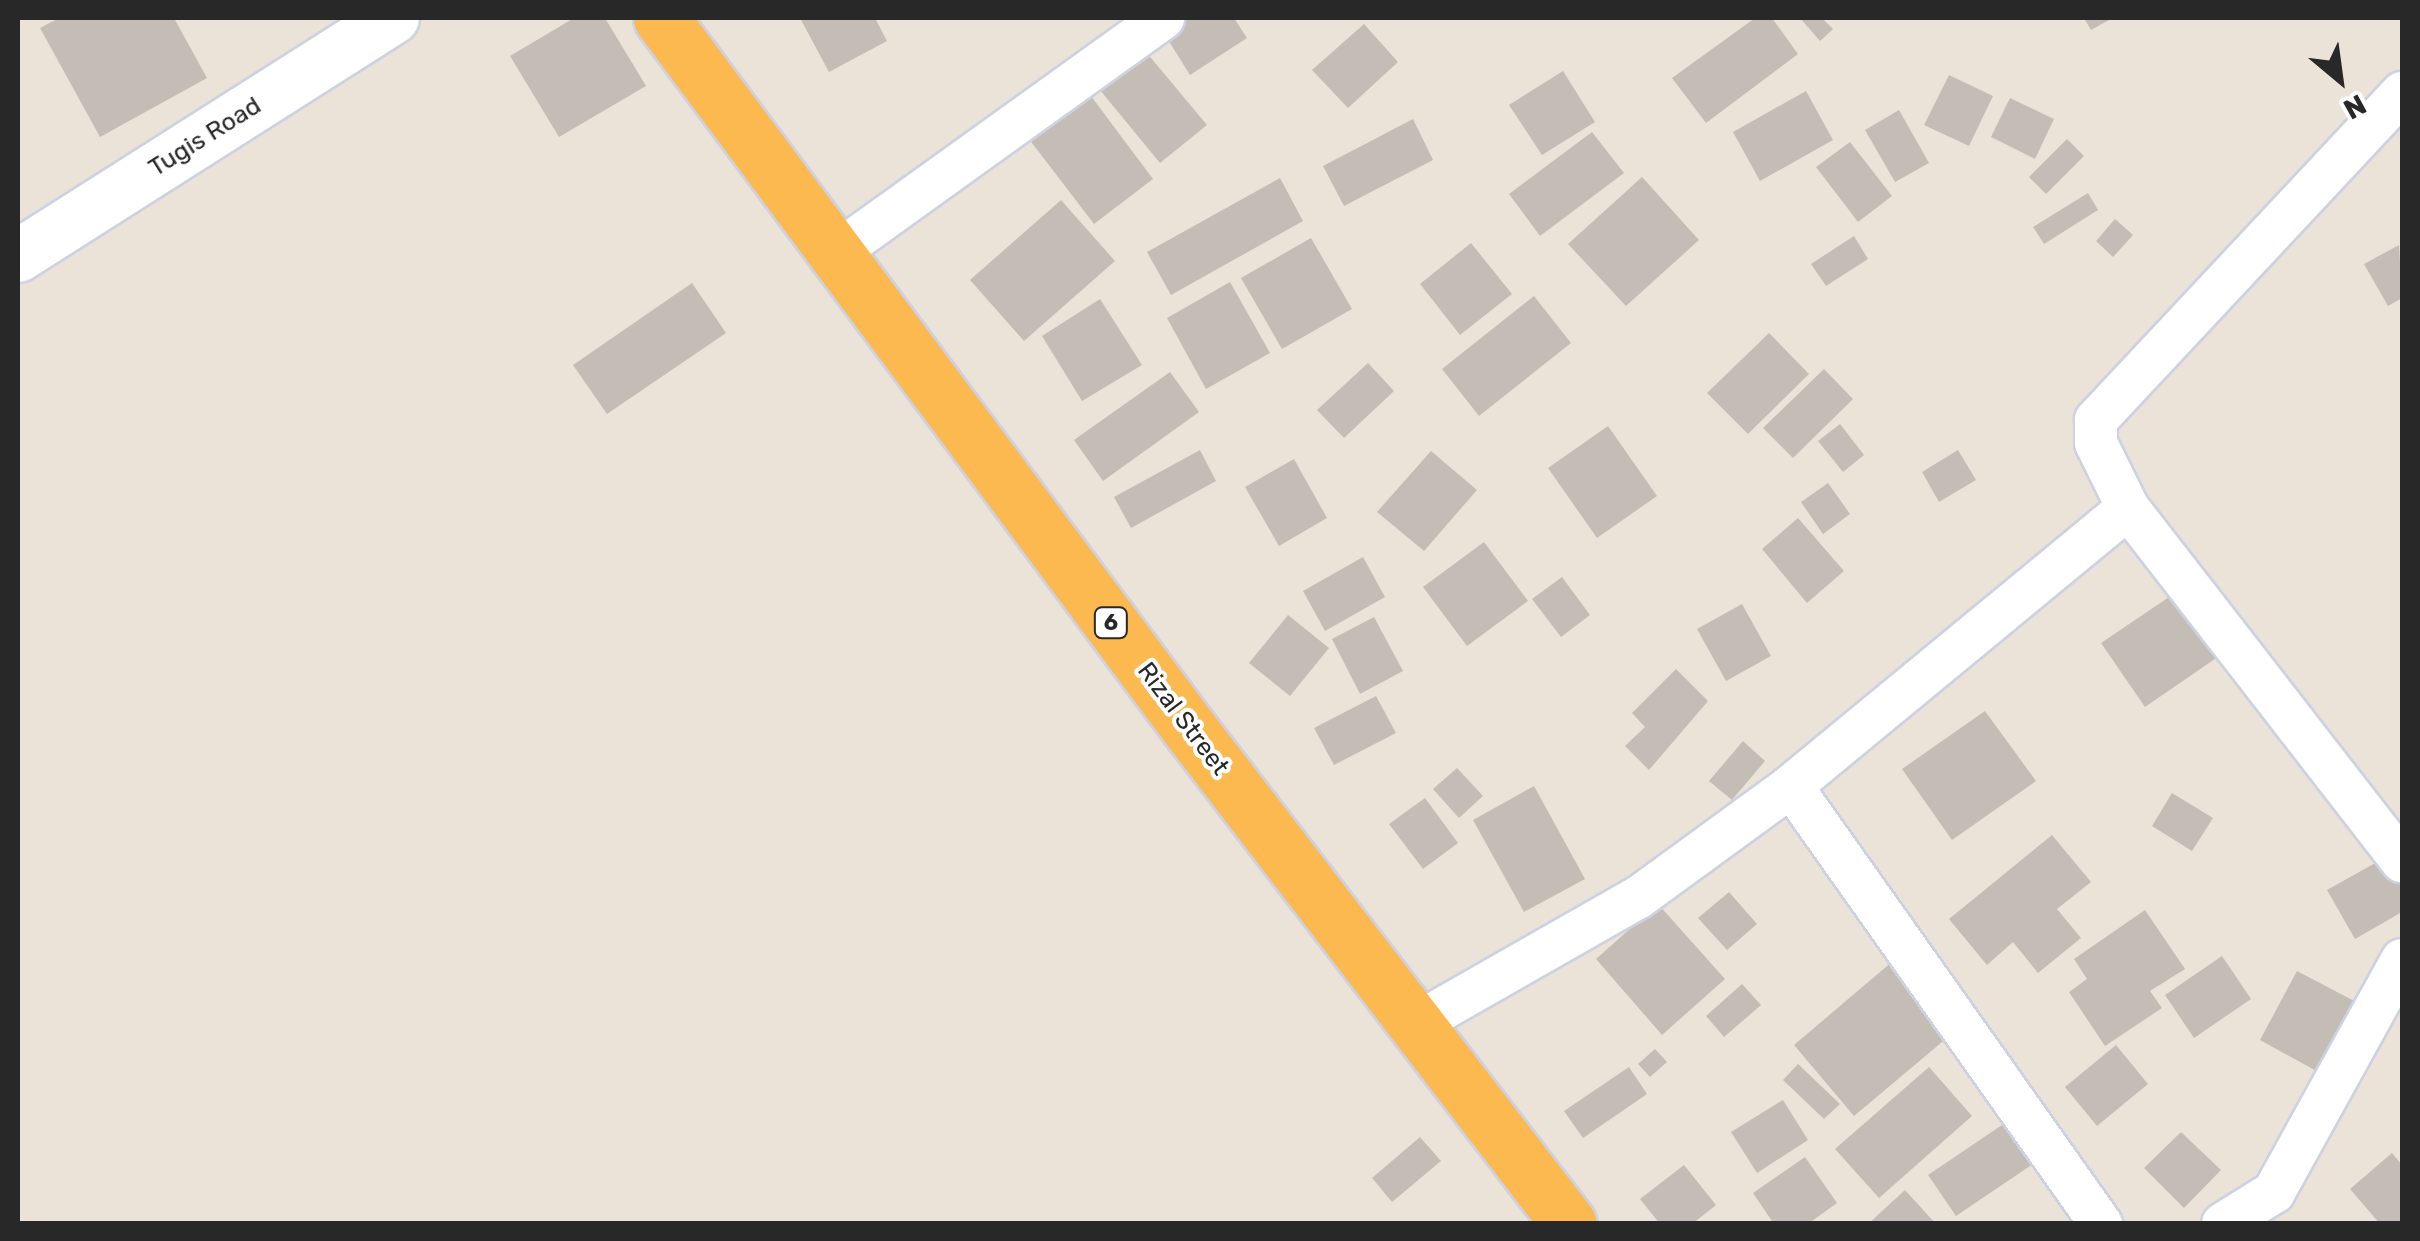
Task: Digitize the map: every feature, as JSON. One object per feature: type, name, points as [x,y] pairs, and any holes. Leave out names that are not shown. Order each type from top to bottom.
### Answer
[{"type":"highway","name":"Rizal Street","points":[[661,18],[1569,1224]]},
{"type":"street","name":"Tugis Road","points":[[18,256],[393,18]]},
{"type":"street","points":[[836,253],[1164,18]]},
{"type":"street","points":[[2402,93],[2096,420],[2096,443],[2128,508],[2402,860]]},
{"type":"street","points":[[1416,1024],[1639,897],[1790,786],[2128,508]]},
{"type":"street","points":[[1790,786],[2101,1224]]},
{"type":"street","points":[[2224,1224],[2274,1192],[2402,960]]},
{"type":"building","points":[[59,18],[174,18],[207,78],[100,137],[40,28]]},
{"type":"building","points":[[574,18],[605,18],[646,86],[559,137],[510,56]]},
{"type":"building","points":[[800,18],[875,18],[887,41],[829,72]]},
{"type":"building","points":[[1182,18],[1234,18],[1247,38],[1190,75],[1162,30]]},
{"type":"building","points":[[1755,18],[1772,18],[1798,54],[1706,123],[1672,78]]},
{"type":"building","points":[[1800,18],[1822,18],[1833,29],[1820,41]]},
{"type":"building","points":[[2084,18],[2113,18],[2091,30]]},
{"type":"building","points":[[1364,24],[1398,62],[1348,108],[1312,70]]},
{"type":"building","points":[[1141,46],[1207,125],[1160,163],[1095,84]]},
{"type":"building","points":[[1563,71],[1595,122],[1542,155],[1509,105]]},
{"type":"building","points":[[1949,75],[1993,96],[1969,146],[1924,125]]},
{"type":"building","points":[[1079,80],[1153,179],[1094,224],[1019,126]]},
{"type":"building","points":[[1806,91],[1833,140],[1760,181],[1733,132]]},
{"type":"building","points":[[2010,98],[2054,119],[2035,159],[1991,137]]},
{"type":"building","points":[[1899,110],[1929,163],[1895,182],[1865,130]]},
{"type":"building","points":[[1413,119],[1433,160],[1344,206],[1323,166]]},
{"type":"building","points":[[1592,132],[1624,173],[1540,236],[1509,194]]},
{"type":"building","points":[[2067,139],[2084,156],[2046,194],[2029,177]]},
{"type":"building","points":[[1850,142],[1892,196],[1858,222],[1816,167]]},
{"type":"building","points":[[1642,177],[1699,240],[1626,306],[1568,244]]},
{"type":"building","points":[[1280,178],[1303,221],[1171,295],[1147,252]]},
{"type":"building","points":[[2088,193],[2098,210],[2044,244],[2033,227]]},
{"type":"building","points":[[1061,200],[1115,261],[1024,341],[970,280]]},
{"type":"building","points":[[2115,219],[2133,235],[2113,257],[2096,241]]},
{"type":"building","points":[[1854,236],[1868,259],[1826,286],[1811,264]]},
{"type":"building","points":[[1311,238],[1352,309],[1282,349],[1241,278]]},
{"type":"building","points":[[1471,243],[1512,294],[1460,335],[1420,284]]},
{"type":"building","points":[[2399,245],[2402,298],[2388,306],[2364,264]]},
{"type":"building","points":[[1230,282],[1270,353],[1206,389],[1167,318]]},
{"type":"building","points":[[692,283],[726,333],[607,414],[573,365]]},
{"type":"building","points":[[1534,296],[1571,343],[1479,416],[1442,369]]},
{"type":"building","points":[[1100,299],[1142,365],[1082,401],[1042,336]]},
{"type":"building","points":[[1769,333],[1809,374],[1748,434],[1707,393]]},
{"type":"building","points":[[1368,363],[1394,391],[1344,438],[1317,410]]},
{"type":"building","points":[[1824,369],[1853,399],[1793,458],[1763,428]]},
{"type":"building","points":[[1170,372],[1199,412],[1103,481],[1074,440]]},
{"type":"building","points":[[1840,424],[1864,455],[1843,472],[1818,441]]},
{"type":"building","points":[[1608,426],[1657,496],[1597,538],[1548,468]]},
{"type":"building","points":[[1200,450],[1216,481],[1131,528],[1114,497]]},
{"type":"building","points":[[1958,450],[1976,480],[1939,502],[1922,472]]},
{"type":"building","points":[[1431,451],[1477,490],[1424,551],[1377,512]]},
{"type":"building","points":[[1294,459],[1327,518],[1279,546],[1245,487]]},
{"type":"building","points":[[1828,483],[1850,514],[1823,534],[1801,502]]},
{"type":"building","points":[[1798,518],[1844,571],[1807,603],[1762,549]]},
{"type":"building","points":[[1484,542],[1528,601],[1467,646],[1423,587]]},
{"type":"building","points":[[1363,557],[1385,597],[1325,631],[1303,591]]},
{"type":"building","points":[[1562,577],[1590,615],[1561,637],[1532,599]]},
{"type":"building","points":[[2181,589],[2225,652],[2145,707],[2101,643]]},
{"type":"building","points":[[1742,604],[1771,656],[1726,681],[1697,629]]},
{"type":"building","points":[[1288,615],[1329,648],[1290,696],[1249,663]]},
{"type":"building","points":[[1374,617],[1403,671],[1360,694],[1332,639]]},
{"type":"building","points":[[1676,669],[1708,701],[1649,770],[1625,746],[1645,727],[1632,713]]},
{"type":"building","points":[[1376,696],[1396,733],[1334,765],[1314,728]]},
{"type":"building","points":[[1985,711],[2036,781],[1952,840],[1902,769]]},
{"type":"building","points":[[1743,741],[1765,761],[1732,800],[1709,781]]},
{"type":"building","points":[[1457,768],[1483,796],[1459,818],[1433,789]]},
{"type":"building","points":[[1534,786],[1585,879],[1524,912],[1473,820]]},
{"type":"building","points":[[2172,793],[2213,818],[2192,851],[2152,826]]},
{"type":"building","points":[[1425,798],[1458,843],[1423,869],[1389,824]]},
{"type":"building","points":[[2052,835],[2091,882],[2057,909],[2081,938],[2038,973],[2013,942],[1987,965],[1949,919]]},
{"type":"building","points":[[2386,857],[2402,886],[2402,912],[2355,939],[2327,890]]},
{"type":"building","points":[[1729,892],[1757,924],[1727,950],[1698,918]]},
{"type":"building","points":[[1658,904],[1725,979],[1662,1035],[1596,959]]},
{"type":"building","points":[[2145,910],[2185,969],[2150,991],[2162,1008],[2105,1046],[2069,992],[2087,979],[2074,959]]},
{"type":"building","points":[[2222,956],[2251,999],[2194,1038],[2165,995]]},
{"type":"building","points":[[1893,961],[1954,1032],[1854,1116],[1794,1045]]},
{"type":"building","points":[[2297,971],[2358,1003],[2320,1073],[2260,1040]]},
{"type":"building","points":[[1742,984],[1761,1005],[1724,1037],[1706,1016]]},
{"type":"building","points":[[2116,1045],[2148,1084],[2097,1126],[2065,1087]]},
{"type":"building","points":[[1655,1049],[1667,1062],[1650,1077],[1638,1064]]},
{"type":"building","points":[[1798,1064],[1840,1104],[1824,1119],[1783,1080]]},
{"type":"building","points":[[1629,1067],[1647,1094],[1583,1138],[1564,1111]]},
{"type":"building","points":[[1929,1067],[1972,1116],[1879,1198],[1835,1149]]},
{"type":"building","points":[[1783,1100],[1808,1140],[1757,1173],[1731,1132]]},
{"type":"building","points":[[2005,1123],[2033,1164],[1956,1216],[1928,1175]]},
{"type":"building","points":[[2181,1132],[2221,1170],[2184,1208],[2144,1168]]},
{"type":"building","points":[[1420,1137],[1441,1161],[1392,1202],[1372,1178]]},
{"type":"building","points":[[2392,1153],[2402,1165],[2402,1224],[2380,1224],[2350,1189]]},
{"type":"building","points":[[1805,1157],[1837,1203],[1808,1224],[1774,1224],[1753,1193]]},
{"type":"building","points":[[1684,1165],[1716,1205],[1692,1224],[1660,1224],[1640,1199]]},
{"type":"building","points":[[1905,1190],[1936,1224],[1868,1224]]}]
